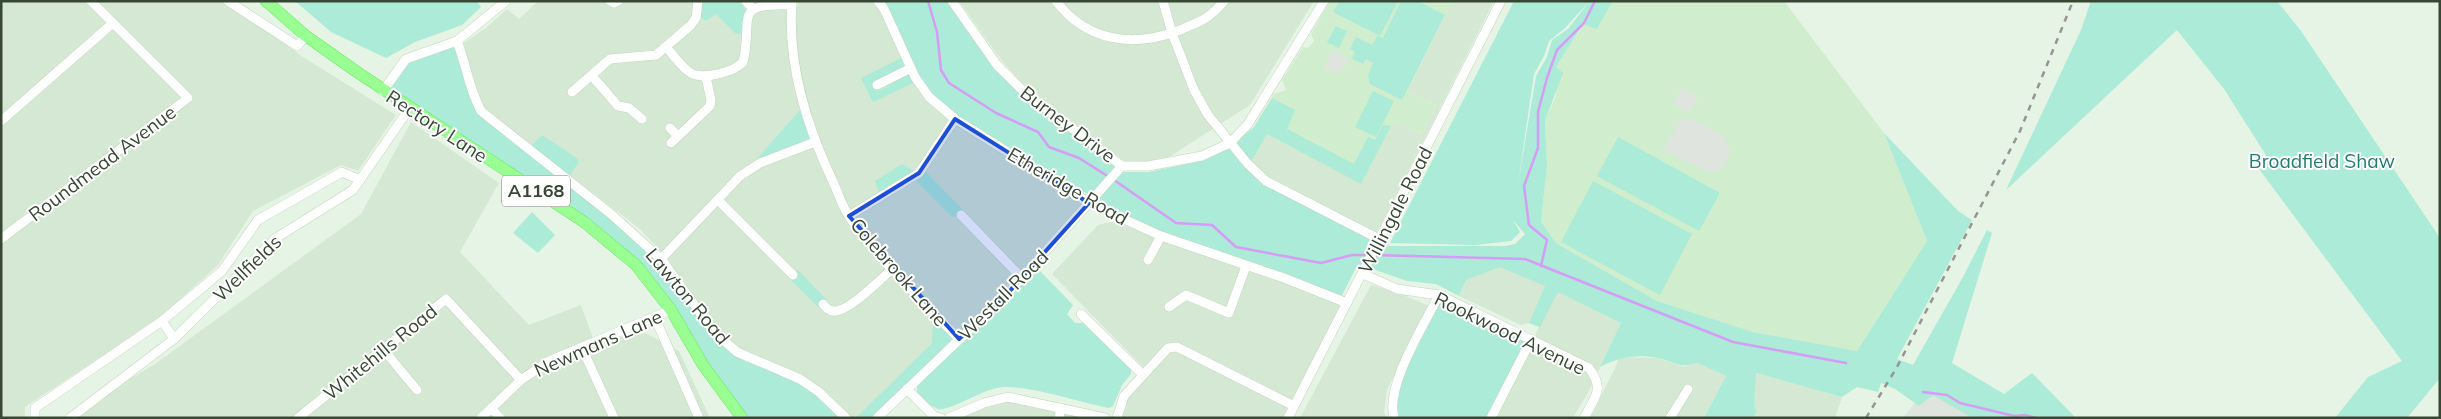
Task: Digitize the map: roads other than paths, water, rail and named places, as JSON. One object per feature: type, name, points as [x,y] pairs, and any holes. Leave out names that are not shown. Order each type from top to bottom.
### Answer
[{"type":"main road","name":"Rectory Lane","points":[[266,1],[306,36],[383,91],[584,222],[636,266],[671,310],[703,365],[742,418]]},
{"type":"street","name":"Roundmead Avenue","points":[[2,238],[188,98],[90,1]]},
{"type":"street","points":[[228,1],[297,46],[306,36]]},
{"type":"street","points":[[383,91],[406,59],[457,41],[506,1]]},
{"type":"street","points":[[610,1],[614,3],[618,1]]},
{"type":"street","points":[[572,92],[610,59],[650,56],[666,47],[691,26],[696,18],[698,1]]},
{"type":"street","points":[[746,1],[753,9]]},
{"type":"street","name":"Etheridge Road","points":[[878,1],[884,9],[911,68],[929,97],[955,119],[1089,203],[1161,236],[1312,288],[1347,304]]},
{"type":"street","name":"Burney Drive","points":[[952,1],[997,65],[1025,93],[1122,166],[1148,166],[1202,156],[1230,142],[1248,124],[1324,1]]},
{"type":"street","points":[[1056,1],[1066,14],[1090,31],[1120,40],[1145,40],[1172,33],[1210,18],[1224,1]]},
{"type":"street","points":[[1163,1],[1172,33],[1203,107],[1247,164],[1266,181],[1378,244]]},
{"type":"street","name":"Willingale Road","points":[[1288,418],[1372,257],[1501,1]]},
{"type":"street","points":[[666,47],[689,73],[698,77],[735,69],[743,62],[747,21],[753,9],[766,5],[792,3]]},
{"type":"street","name":"Colebrook Lane","points":[[792,3],[795,68],[805,111],[815,142],[849,216],[892,269],[959,339]]},
{"type":"street","points":[[1,121],[112,23]]},
{"type":"street","name":"Lawton Road","points":[[457,41],[469,73],[472,95],[481,111],[611,214],[661,259],[715,333],[737,352],[800,378],[819,392],[846,418]]},
{"type":"street","points":[[877,85],[911,68]]},
{"type":"street","points":[[592,76],[618,106],[629,108],[642,119]]},
{"type":"street","points":[[670,128],[674,140],[710,106],[711,100],[706,76]]},
{"type":"street","name":"Wellfields","points":[[70,418],[174,339],[276,238],[353,190],[409,109]]},
{"type":"street","points":[[849,216],[905,183],[923,169],[955,119]]},
{"type":"street","points":[[661,259],[740,176],[760,163],[815,142]]},
{"type":"street","name":"Westall Road","points":[[878,418],[1022,278],[1122,166]]},
{"type":"street","points":[[35,418],[36,408],[162,322],[222,271],[258,220],[342,172],[360,180]]},
{"type":"street","points":[[718,200],[793,274]]},
{"type":"street","points":[[961,215],[1022,278]]},
{"type":"street","points":[[1148,260],[1161,236]]},
{"type":"street","points":[[1169,307],[1186,295],[1229,313],[1246,266]]},
{"type":"street","points":[[823,304],[828,310],[836,311],[846,307],[892,269]]},
{"type":"street","name":"Rookwood Avenue","points":[[1363,274],[1397,290],[1438,295],[1589,368],[1597,379],[1598,391],[1584,418]]},
{"type":"street","points":[[1394,418],[1391,408],[1394,388],[1438,295]]},
{"type":"street","name":"Whitehills Road","points":[[298,418],[446,299],[521,380]]},
{"type":"street","name":"Newmans Lane","points":[[481,418],[521,380],[549,361],[671,310]]},
{"type":"street","points":[[1081,314],[1142,374]]},
{"type":"street","points":[[655,318],[699,418]]},
{"type":"street","points":[[162,322],[174,339]]},
{"type":"street","points":[[1492,418],[1531,340]]},
{"type":"street","points":[[1117,418],[1124,396],[1142,374],[1168,348],[1177,347],[1294,406]]},
{"type":"street","points":[[582,348],[614,418]]},
{"type":"street","points":[[383,349],[417,390]]},
{"type":"street","points":[[907,389],[935,417],[941,418]]},
{"type":"street","points":[[1670,418],[1688,389]]},
{"type":"street","points":[[949,418],[984,403],[1008,397],[1105,418]]},
{"type":"street","points":[[491,408],[500,418]]},
{"type":"street","points":[[1059,418],[1061,408]]},
{"type":"waterway","points":[[928,1],[937,32],[941,70],[949,83],[996,113],[1038,132],[1049,147],[1079,158],[1109,177]]},
{"type":"waterway","points":[[1541,266],[1547,240],[1529,225],[1524,186],[1538,148],[1538,112],[1557,50],[1584,23],[1595,1]]},
{"type":"waterway","points":[[1114,180],[1176,223],[1212,225],[1236,247],[1321,263],[1352,255],[1368,255]]},
{"type":"waterway","points":[[1374,255],[1525,259],[1733,342],[1846,363]]},
{"type":"waterway","points":[[1923,392],[1947,395],[1960,403],[2014,416],[2025,415],[2036,418]]},
{"type":"railway","points":[[1866,418],[1897,367],[2020,131],[2073,1]]},
{"type":"park label","name":"Broadfield Shaw","points":[[2322,161]]}]
